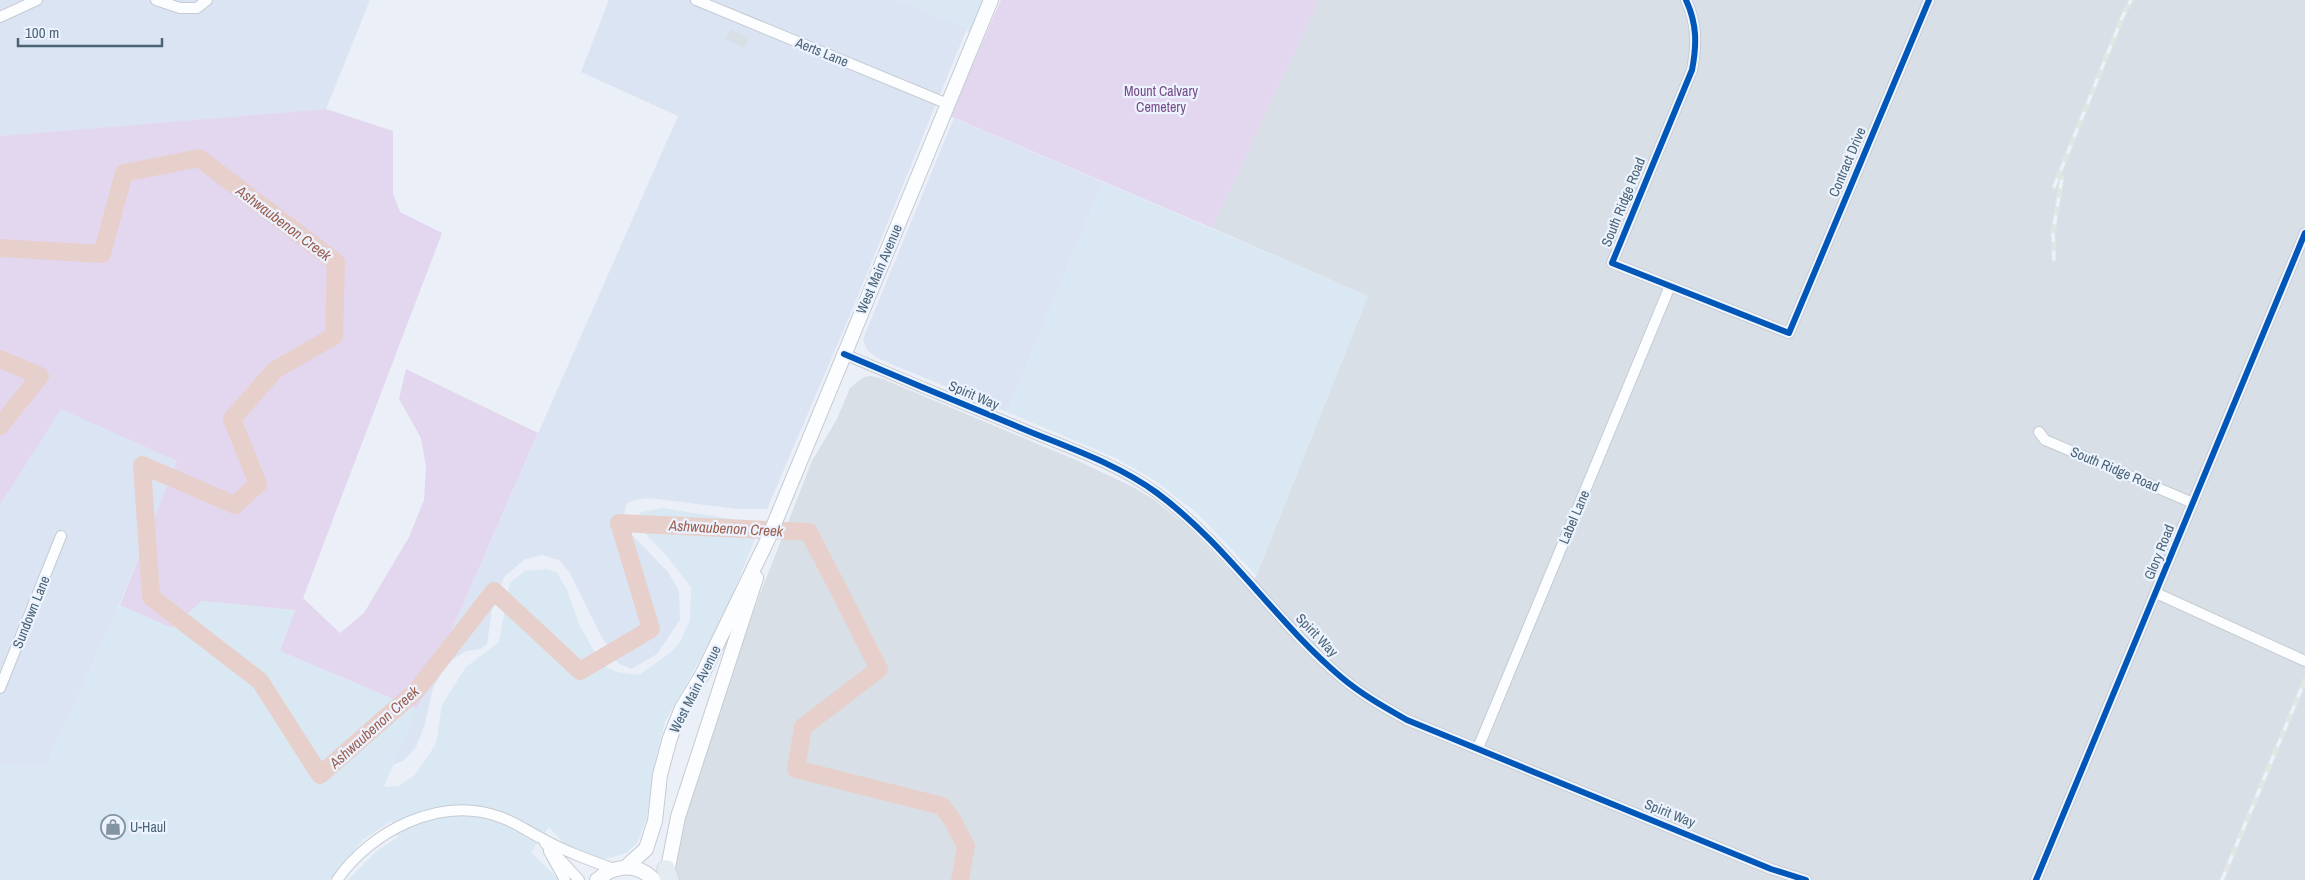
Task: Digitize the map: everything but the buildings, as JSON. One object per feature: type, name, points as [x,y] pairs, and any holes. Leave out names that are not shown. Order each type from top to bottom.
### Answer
[{"type":"main road","name":"West Main Avenue","points":[[597,880],[620,868],[646,849],[655,821],[660,775],[670,738],[682,708],[703,673],[768,539],[991,0]]},
{"type":"main road","name":"West Main Avenue","points":[[664,877],[678,817],[695,761],[742,628],[768,539]]},
{"type":"main road","points":[[620,868],[637,869],[664,877]]},
{"type":"street","points":[[0,17],[37,0]]},
{"type":"street","points":[[156,0],[180,8],[197,8],[207,0]]},
{"type":"street","name":"Aerts Lane","points":[[696,0],[948,104]]},
{"type":"street","name":"South Ridge Road","points":[[1686,0],[1694,19],[1696,48],[1692,70],[1612,263],[1789,333]]},
{"type":"street","name":"Contract Drive","points":[[1789,333],[1928,0]]},
{"type":"street","name":"Glory Road","points":[[2036,880],[2305,233]]},
{"type":"street","name":"Label Lane","points":[[1478,748],[1670,286]]},
{"type":"street","name":"Spirit Way","points":[[844,354],[1124,473],[1157,494],[1202,531],[1342,677],[1362,693],[1400,716],[1771,868],[1806,880]]},
{"type":"street","name":"South Ridge Road","points":[[2039,432],[2045,440],[2193,503]]},
{"type":"street","name":"Sundown Lane","points":[[0,688],[62,536]]},
{"type":"street","points":[[2156,593],[2305,661]]},
{"type":"street","points":[[337,880],[358,855],[382,836],[405,824],[432,815],[467,812],[492,815],[513,822],[543,841],[588,860],[620,868]]},
{"type":"street","points":[[543,841],[565,880]]},
{"type":"street","points":[[543,841],[578,880]]},
{"type":"shaded area","points":[[0,0],[370,0],[326,109],[0,136]]},
{"type":"shaded area","points":[[609,0],[895,0],[967,28],[850,315],[767,509],[738,509],[649,498],[634,500],[626,504],[624,517],[632,535],[668,572],[679,591],[680,620],[657,654],[631,669],[618,663],[600,634],[570,573],[559,560],[542,555],[525,559],[504,577],[492,609],[487,644],[480,649],[466,651],[452,660],[441,674],[433,688],[425,724],[416,747],[403,761],[392,765],[678,116],[581,72]]},
{"type":"shaded area","points":[[895,0],[991,0],[974,42],[966,28]]},
{"type":"shaded area","points":[[1310,0],[2305,0],[2305,880],[678,880],[674,876],[677,848],[687,809],[753,612],[812,461],[837,419],[850,388],[864,377],[871,376],[883,379],[1076,460],[1133,487],[1153,499],[1187,526],[1250,591],[1368,296],[1212,228]]},
{"type":"shaded area","points":[[730,29],[749,38],[745,48],[725,39]]},
{"type":"shaded area","points":[[954,118],[1103,182],[1007,412],[877,358],[867,350],[863,339]]},
{"type":"shaded area","points":[[1103,182],[1368,296],[1256,575],[1196,512],[1154,480],[1116,458],[1007,412]]},
{"type":"shaded area","points":[[61,408],[178,461],[116,613],[46,766],[0,765],[0,505]]},
{"type":"shaded area","points":[[663,508],[731,519],[760,527],[723,617],[665,722],[655,763],[646,821],[637,843],[626,853],[605,859],[585,854],[565,844],[549,827],[531,852],[559,880],[348,880],[377,851],[398,837],[391,821],[364,839],[329,880],[0,880],[0,765],[46,766],[120,605],[172,628],[202,601],[295,610],[280,651],[417,709],[384,787],[399,786],[414,776],[436,744],[442,705],[466,667],[499,642],[510,583],[525,571],[548,569],[557,573],[567,590],[580,626],[600,662],[607,667],[617,672],[639,675],[671,652],[680,642],[690,620],[691,587],[666,555],[642,530],[638,519],[641,512]]},
{"type":"green space","name":"Mount Calvary Cemetery","points":[[1001,0],[1319,0],[1212,228],[950,116]]},
{"type":"green space","points":[[326,109],[393,131],[393,193],[400,212],[442,233],[303,598],[340,633],[364,613],[409,537],[424,500],[426,467],[421,438],[399,399],[406,369],[538,433],[417,709],[280,651],[295,610],[202,601],[172,628],[120,605],[177,461],[61,409],[0,505],[0,136]]},
{"type":"waterway","name":"Ashwaubenon Creek","points":[[0,248],[102,254],[124,173],[199,158],[336,262],[334,336],[275,370],[232,419],[258,484],[235,505],[142,465],[151,597],[260,681],[320,775],[417,690],[494,591],[580,671],[651,629],[619,523],[809,532],[879,669],[803,727],[796,769],[942,806],[951,818],[966,846],[960,880]]},
{"type":"waterway","name":"Ashwaubenon Creek","points":[[0,359],[40,376],[0,426]]},
{"type":"railway","points":[[2054,187],[2131,0]]},
{"type":"railway","points":[[2054,260],[2053,233],[2062,178]]},
{"type":"railway","points":[[2222,880],[2305,680]]},
{"type":"cycle path","points":[[1686,0],[1690,9],[1695,34],[1692,70],[1612,263],[1789,333],[1929,0]]},
{"type":"cycle path","points":[[2036,880],[2305,233]]},
{"type":"cycle path","points":[[844,354],[1095,458],[1142,483],[1157,493],[1206,536],[1294,632],[1341,677],[1365,695],[1407,720],[1771,869],[1806,880]]},
{"type":"place","name":"U-Haul","points":[[113,827]]}]
